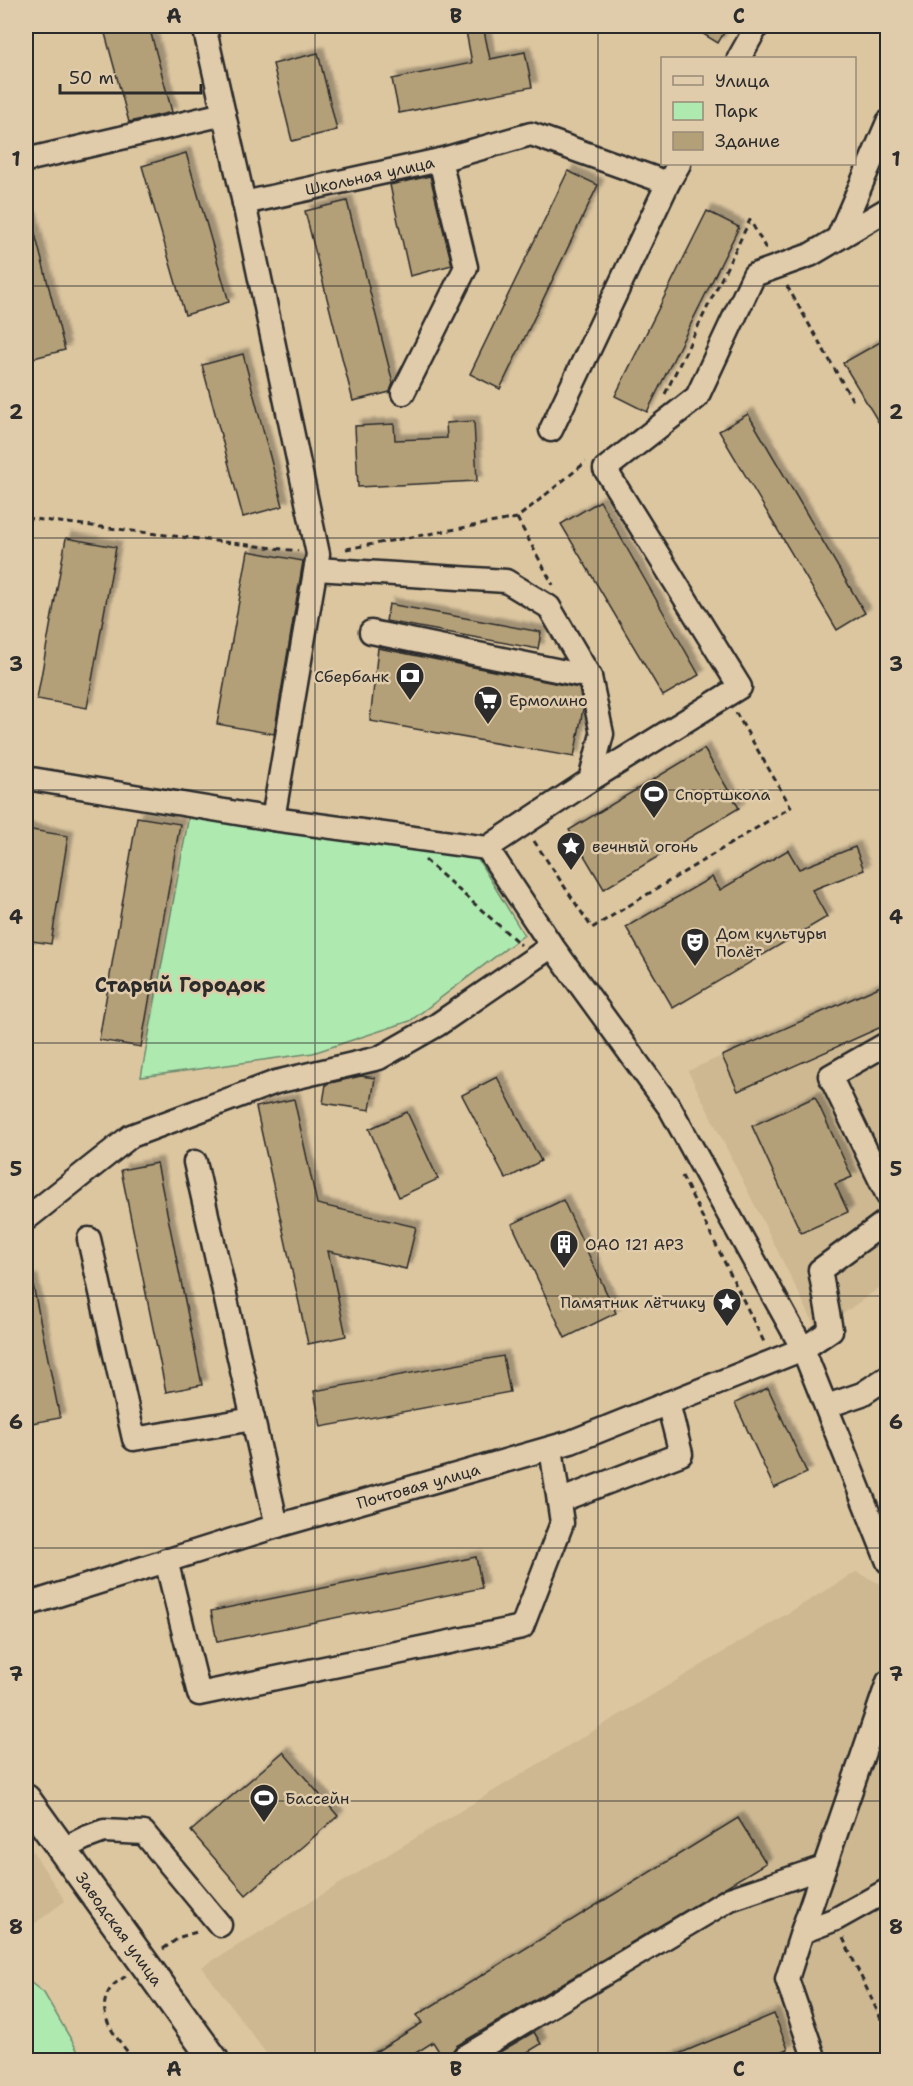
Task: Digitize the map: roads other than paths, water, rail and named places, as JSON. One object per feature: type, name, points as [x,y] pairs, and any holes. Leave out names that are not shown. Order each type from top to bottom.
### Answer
[{"type":"main road","name":"Заводская улица","points":[[26,1799],[214,2061]]},
{"type":"street","points":[[204,26],[244,203],[317,561],[273,819]]},
{"type":"street","points":[[739,57],[757,26]]},
{"type":"street","points":[[26,160],[224,114]]},
{"type":"street","points":[[838,238],[888,122]]},
{"type":"street","name":"Школьная улица","points":[[244,203],[440,160],[531,134],[673,173],[551,430]]},
{"type":"street","points":[[403,393],[466,267],[440,160]]},
{"type":"street","points":[[26,778],[273,819],[487,848],[590,780],[740,687],[605,469],[697,397],[754,275],[810,255],[888,209]]},
{"type":"street","points":[[317,561],[506,581],[549,607],[590,677],[602,734],[590,780]]},
{"type":"street","points":[[371,632],[590,677]]},
{"type":"street","points":[[487,848],[543,952],[670,1108],[803,1348],[828,1406],[888,1562]]},
{"type":"street","points":[[26,1219],[131,1136],[276,1082],[379,1058],[437,1025],[543,952]]},
{"type":"street","points":[[888,1043],[830,1076],[888,1196]]},
{"type":"street","points":[[195,1162],[277,1526]]},
{"type":"street","name":"Почтовая улица","points":[[26,1605],[277,1526],[571,1442],[803,1348],[831,1330],[820,1269],[888,1220]]},
{"type":"street","points":[[89,1239],[134,1439],[253,1419]]},
{"type":"street","points":[[828,1406],[862,1394],[888,1377]]},
{"type":"street","points":[[559,1501],[681,1455],[668,1403]]},
{"type":"street","points":[[166,1560],[199,1694],[522,1627],[562,1523],[551,1448]]},
{"type":"street","points":[[815,2061],[787,1979],[888,1682]]},
{"type":"street","points":[[61,1850],[104,1831],[144,1833],[220,1925]]},
{"type":"street","points":[[462,2061],[463,2058],[730,1899],[824,1867]]},
{"type":"street","points":[[802,1932],[836,1919],[888,1890]]},
{"type":"place","name":"Сбербанк","points":[[410,702]]},
{"type":"place","name":"Ермолино","points":[[488,726]]},
{"type":"place","name":"Спортшкола","points":[[654,820]]},
{"type":"place","name":"вечный огонь","points":[[571,872]]},
{"type":"place","name":"Дом культуры Полёт","points":[[695,968]]},
{"type":"place","name":"OAO 121 АРЗ","points":[[564,1270]]},
{"type":"place","name":"Памятник лётчику","points":[[727,1328]]},
{"type":"place","name":"Бассейн","points":[[264,1824]]},
{"type":"district","name":"Старый Городок","points":[[180,985]]}]
